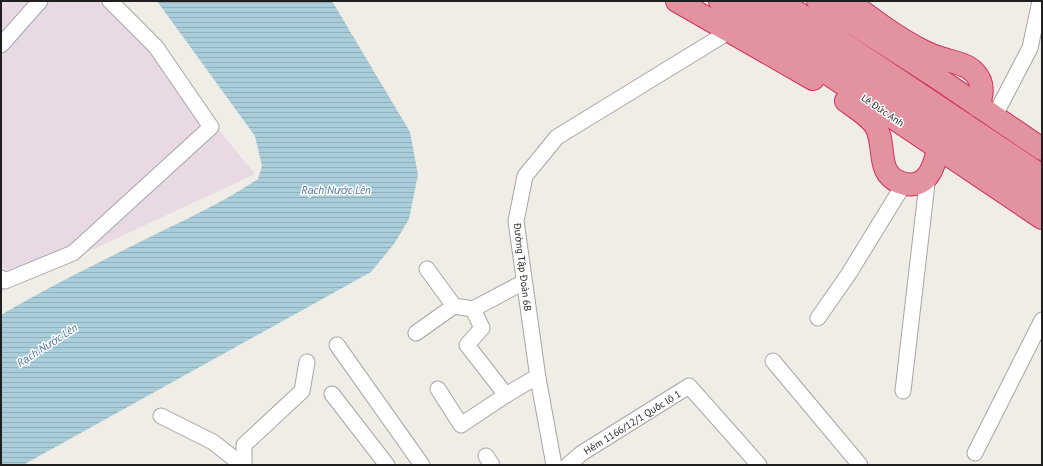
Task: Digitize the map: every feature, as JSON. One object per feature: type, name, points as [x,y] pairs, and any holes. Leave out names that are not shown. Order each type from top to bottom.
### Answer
[{"type":"highway","points":[[677,1],[819,83],[865,115],[874,125],[878,133],[883,162],[891,177],[904,184],[915,184],[924,179],[932,168],[939,147]]},
{"type":"highway","name":"Lê Đức Anh","points":[[750,1],[1042,198]]},
{"type":"highway","points":[[780,1],[1042,176]]},
{"type":"highway","points":[[818,1],[1042,149]]},
{"type":"highway","points":[[848,1],[921,50],[940,58],[967,66],[971,69],[978,76],[982,86],[982,96],[986,111]]},
{"type":"highway","name":"Lê Đức Anh","points":[[722,2],[939,147],[1042,218]]},
{"type":"street","points":[[1,45],[40,1]]},
{"type":"street","points":[[1,278],[5,281],[73,253],[211,127],[156,47],[110,1]]},
{"type":"street","points":[[986,111],[1030,48],[1040,1]]},
{"type":"street","name":"Đường Tập Đoàn 6B","points":[[554,465],[538,378],[516,221],[526,176],[557,137],[730,31]]},
{"type":"street","points":[[903,391],[928,175]]},
{"type":"street","points":[[818,318],[848,275],[904,184]]},
{"type":"street","points":[[427,269],[454,306]]},
{"type":"street","points":[[416,333],[454,306],[473,309],[524,282]]},
{"type":"street","points":[[473,309],[482,328],[467,345],[506,395]]},
{"type":"street","points":[[975,453],[1042,320]]},
{"type":"street","points":[[337,345],[422,465]]},
{"type":"street","points":[[773,361],[860,465]]},
{"type":"street","points":[[243,465],[244,444],[302,391],[307,362]]},
{"type":"street","points":[[438,389],[461,425],[506,395],[533,379],[538,378]]},
{"type":"street","name":"Hẻm 1166/12/1 Quốc lộ 1","points":[[568,465],[586,459],[689,386],[759,465]]},
{"type":"street","points":[[332,394],[387,465]]},
{"type":"street","points":[[161,416],[213,442],[243,465]]},
{"type":"shaded area","points":[[1,1],[113,1],[255,174],[1,292]]},
{"type":"water","name":"Rạch Nước Lên","points":[[157,1],[332,1],[410,132],[418,175],[409,219],[394,244],[371,272],[23,465],[1,465],[1,315],[75,274],[205,210],[258,179],[262,166],[255,136]]}]
